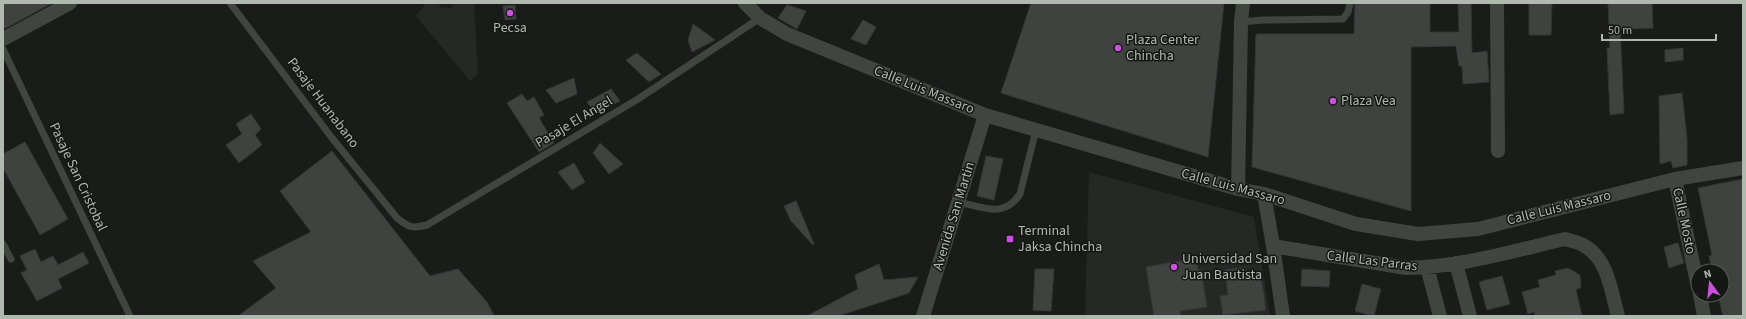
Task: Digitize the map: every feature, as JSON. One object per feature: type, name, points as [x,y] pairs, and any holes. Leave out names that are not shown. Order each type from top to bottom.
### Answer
[{"type":"street","points":[[3,39],[70,3]]},
{"type":"street","name":"Calle Luis Massaro","points":[[745,3],[760,18],[787,34],[985,115],[1238,189],[1264,194],[1356,224],[1418,234],[1478,229],[1675,178],[1743,168]]},
{"type":"street","points":[[1238,189],[1241,22],[1243,3]]},
{"type":"street","points":[[1497,3],[1498,151]]},
{"type":"street","name":"Avenida San Martin","points":[[923,316],[985,115]]},
{"type":"street","name":"Calle Mosto","points":[[1675,178],[1693,263]]},
{"type":"street","points":[[1264,194],[1283,316]]},
{"type":"street","name":"Calle Las Parras","points":[[1273,246],[1406,268],[1456,263],[1565,239],[1583,244],[1596,255],[1604,267],[1618,316]]},
{"type":"street","points":[[1456,263],[1470,316]]},
{"type":"street","points":[[1427,267],[1440,316]]},
{"type":"street","points":[[1702,303],[1704,316]]},
{"type":"lane","name":"Pasaje Huanabano","points":[[230,3],[332,138],[397,218]]},
{"type":"lane","points":[[1241,22],[1263,20],[1343,19],[1348,12],[1350,3]]},
{"type":"lane","name":"Pasaje El Angel","points":[[397,218],[405,225],[416,228],[427,225],[638,99],[760,18]]},
{"type":"lane","name":"Pasaje San Cristobal","points":[[3,49],[130,316]]},
{"type":"lane","points":[[958,202],[996,210],[1005,209],[1014,202],[1020,194],[1036,130]]},
{"type":"lane","points":[[3,244],[11,259]]},
{"type":"shaded area","points":[[426,3],[438,3],[440,7],[450,9],[455,3],[474,3],[478,74],[470,81],[416,16]]},
{"type":"shaded area","name":"Universidad San Juan Bautista","points":[[1089,172],[1254,217],[1270,316],[1085,316]]},
{"type":"building","points":[[3,3],[52,3],[6,28],[3,28]]},
{"type":"building","name":"Plaza Center Chincha","points":[[1031,3],[1224,3],[1208,157],[1001,93]]},
{"type":"building","name":"Plaza Vea","points":[[1355,3],[1430,3],[1430,32],[1459,32],[1458,3],[1471,3],[1472,53],[1487,51],[1489,82],[1463,84],[1462,66],[1459,66],[1456,46],[1411,47],[1411,211],[1252,167],[1256,34],[1354,34]]},
{"type":"building","points":[[1529,3],[1552,3],[1551,35],[1529,35]]},
{"type":"building","points":[[1608,3],[1652,3],[1653,28],[1620,29],[1624,113],[1610,115],[1607,48],[1610,48]]},
{"type":"building","name":"Pecsa","points":[[515,5],[516,19],[505,20],[503,6]]},
{"type":"building","points":[[787,5],[806,11],[797,29],[778,18]]},
{"type":"building","points":[[863,20],[876,27],[866,45],[851,39]]},
{"type":"building","points":[[693,24],[715,40],[692,52],[688,40]]},
{"type":"building","points":[[1683,48],[1683,60],[1665,62],[1665,50]]},
{"type":"building","points":[[637,53],[661,74],[649,82],[626,60]]},
{"type":"building","points":[[574,78],[577,94],[556,103],[546,90]]},
{"type":"building","points":[[611,89],[620,101],[596,114],[587,102]]},
{"type":"building","points":[[1682,93],[1687,139],[1687,165],[1673,168],[1671,161],[1660,164],[1659,96]]},
{"type":"building","points":[[522,94],[527,101],[534,97],[544,115],[539,118],[554,143],[539,152],[507,103]]},
{"type":"building","points":[[251,114],[261,129],[255,135],[262,145],[239,163],[226,145],[242,134],[236,124]]},
{"type":"building","points":[[25,142],[68,219],[40,235],[3,168],[3,154]]},
{"type":"building","points":[[600,143],[623,164],[609,174],[593,153]]},
{"type":"building","points":[[332,151],[430,276],[458,269],[487,302],[494,316],[238,316],[276,288],[253,261],[311,232],[280,191]]},
{"type":"building","points":[[986,156],[1003,159],[994,200],[977,196]]},
{"type":"building","points":[[574,163],[585,182],[572,190],[558,172]]},
{"type":"building","points":[[1743,179],[1743,316],[1723,316],[1720,303],[1730,303],[1730,263],[1710,263],[1709,256],[1712,255],[1698,188]]},
{"type":"building","points":[[796,201],[814,244],[813,245],[791,221],[784,206]]},
{"type":"building","points":[[1678,243],[1684,263],[1669,268],[1664,247]]},
{"type":"building","points":[[35,249],[41,262],[53,256],[58,265],[83,252],[89,263],[58,279],[62,288],[37,301],[21,273],[27,270],[20,256]]},
{"type":"building","points":[[1196,258],[1198,270],[1201,269],[1207,307],[1180,311],[1181,316],[1154,316],[1146,267]]},
{"type":"building","points":[[879,264],[884,280],[918,277],[909,293],[838,316],[807,316],[858,289],[855,275]]},
{"type":"building","points":[[1245,267],[1246,276],[1261,275],[1266,310],[1223,315],[1220,296],[1228,295],[1225,270]]},
{"type":"building","points":[[1568,268],[1580,275],[1581,287],[1576,290],[1582,316],[1535,316],[1534,312],[1528,314],[1522,292],[1540,287],[1538,280],[1556,275],[1555,271]]},
{"type":"building","points":[[1035,269],[1054,269],[1051,311],[1033,310]]},
{"type":"building","points":[[1302,269],[1330,271],[1329,287],[1301,286]]},
{"type":"building","points":[[1502,276],[1510,304],[1487,310],[1479,282]]},
{"type":"building","points":[[1362,284],[1381,289],[1374,316],[1355,311]]},
{"type":"place","name":"Pecsa","points":[[510,13]]},
{"type":"place","name":"Plaza Center Chincha","points":[[1118,48]]},
{"type":"place","name":"Plaza Vea","points":[[1333,101]]},
{"type":"place","name":"Terminal Jaksa Chincha","points":[[1010,239]]},
{"type":"place","name":"Universidad San Juan Bautista","points":[[1174,267]]}]
